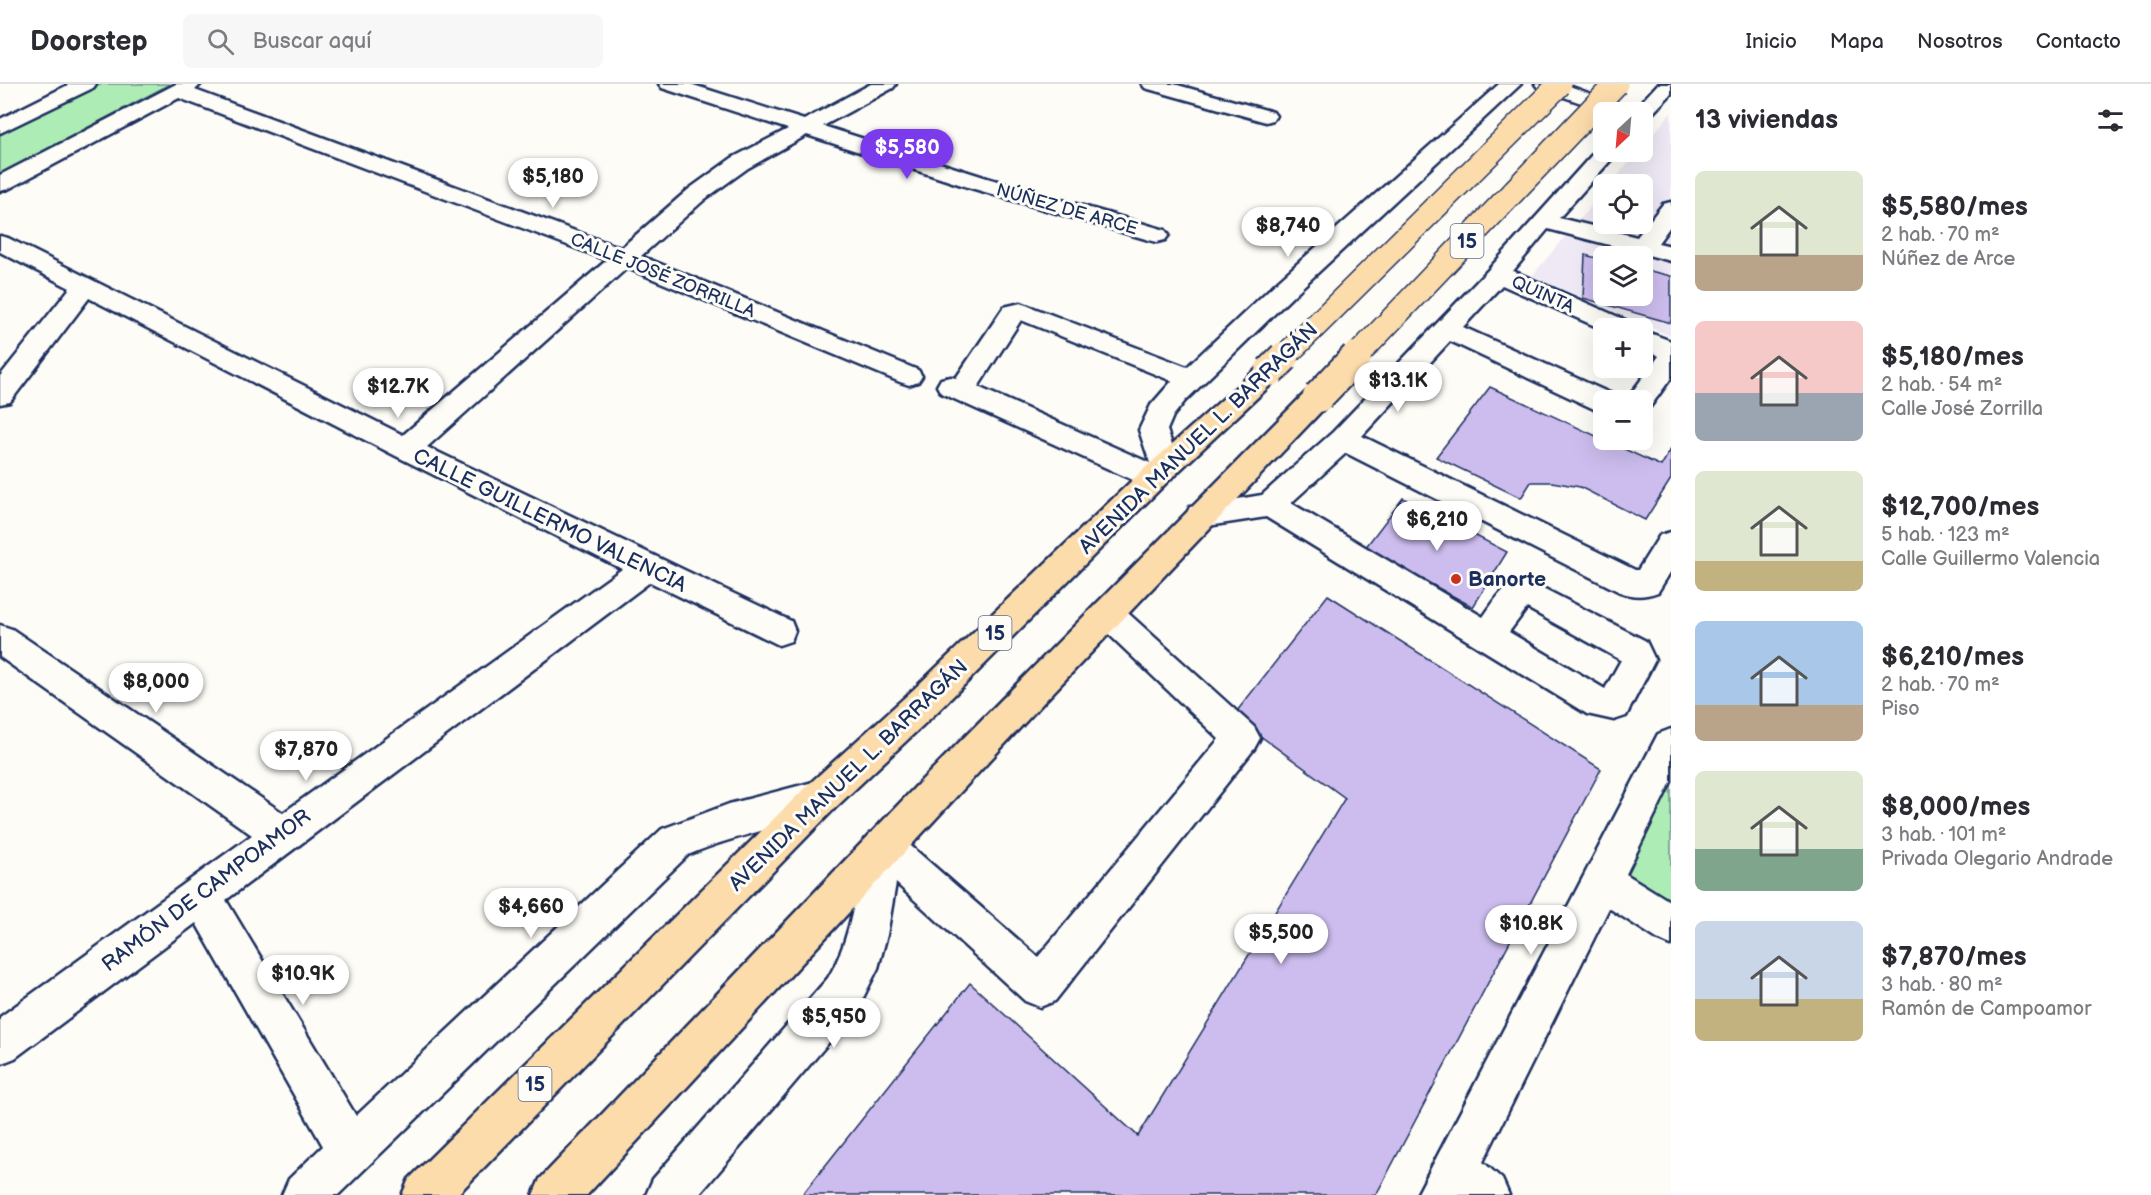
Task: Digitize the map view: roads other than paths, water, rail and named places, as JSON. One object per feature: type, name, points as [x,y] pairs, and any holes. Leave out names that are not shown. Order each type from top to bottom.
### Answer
[{"type":"highway","name":"AVENIDA MANUEL L. BARRAGÁN","points":[[425,1195],[822,797],[926,700],[1160,472],[1270,371],[1560,84]]},
{"type":"highway","name":"15","points":[[556,1195],[883,846],[1201,515],[1318,397],[1616,84]]},
{"type":"street","points":[[0,127],[86,84]]},
{"type":"street","name":"NÚÑEZ DE ARCE","points":[[669,84],[979,183],[1157,236]]},
{"type":"street","points":[[406,449],[696,194],[806,126],[886,84]]},
{"type":"street","points":[[1152,84],[1266,116]]},
{"type":"street","points":[[1160,472],[1153,430],[1161,412],[1175,394],[1287,287],[1511,84]]},
{"type":"street","points":[[1545,84],[1596,102]]},
{"type":"street","points":[[0,184],[185,87]]},
{"type":"street","name":"CALLE JOSÉ ZORRILLA","points":[[185,87],[622,257],[909,376]]},
{"type":"street","points":[[1651,102],[1662,89]]},
{"type":"street","points":[[1201,515],[1270,505],[1343,439],[1498,274],[1598,162]]},
{"type":"street","points":[[1543,221],[1580,230],[1593,229]]},
{"type":"street","points":[[1653,227],[1671,254]]},
{"type":"street","name":"CALLE GUILLERMO VALENCIA","points":[[0,243],[406,449],[779,631]]},
{"type":"street","name":"QUINTA","points":[[1498,274],[1598,318]]},
{"type":"street","points":[[0,395],[85,286]]},
{"type":"street","points":[[1160,472],[957,389],[1013,313],[1021,311],[1191,379]]},
{"type":"street","points":[[1446,329],[1593,397]]},
{"type":"street","points":[[1653,343],[1671,351]]},
{"type":"street","points":[[1648,390],[1671,359]]},
{"type":"street","points":[[1343,439],[1630,582],[1647,583],[1671,544]]},
{"type":"street","points":[[1270,505],[1487,637]]},
{"type":"street","name":"RAMÓN DE CAMPOAMOR","points":[[0,1043],[646,567]]},
{"type":"street","points":[[883,846],[1041,986],[1242,738],[1107,613]]},
{"type":"street","points":[[0,639],[282,834]]},
{"type":"street","points":[[1461,1186],[1602,881],[1671,745]]},
{"type":"street","points":[[305,1195],[675,842],[707,827],[744,815],[822,797]]},
{"type":"street","points":[[669,1195],[843,993],[858,968],[867,935],[883,846]]},
{"type":"street","points":[[1602,881],[1671,925]]},
{"type":"street","points":[[201,894],[351,1150]]},
{"type":"place","name":"Banorte","points":[[1456,579]]}]
